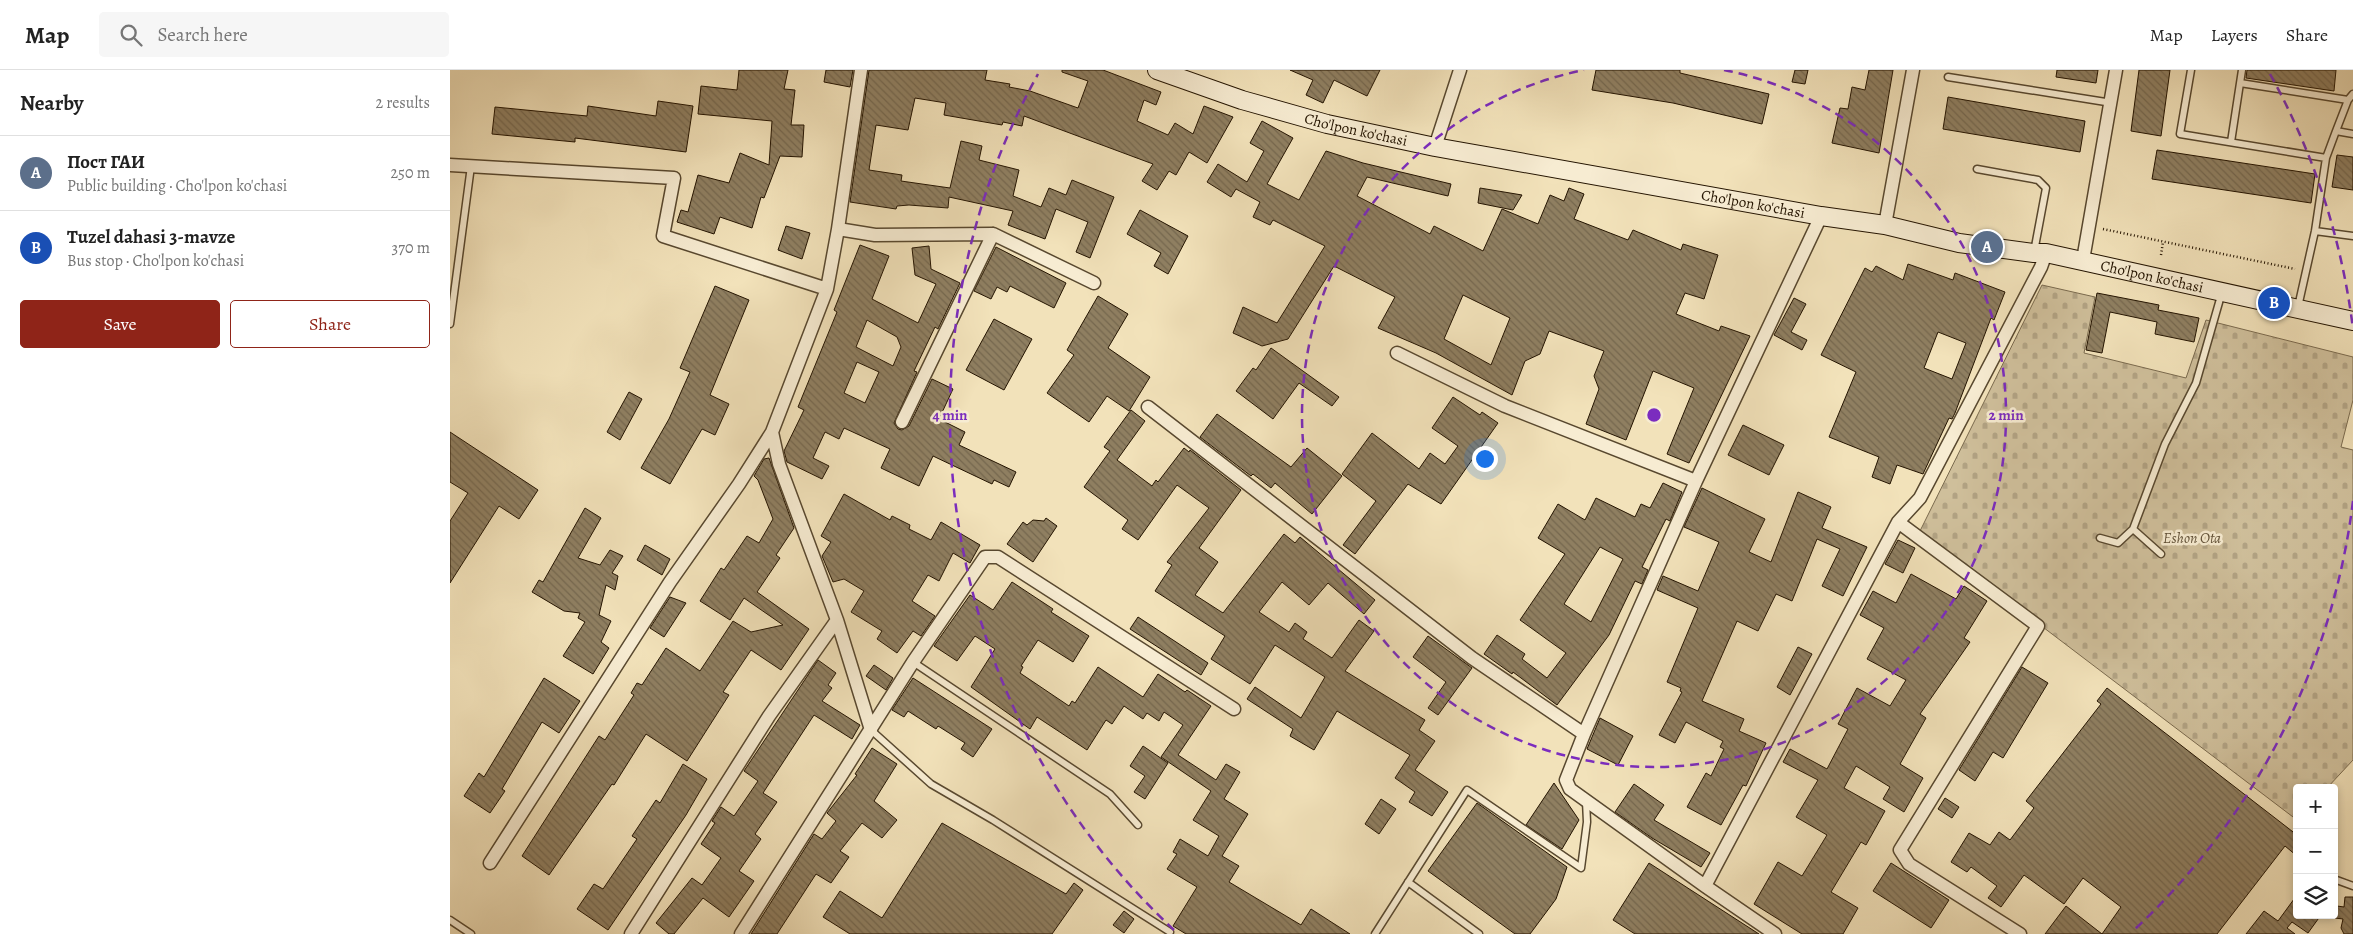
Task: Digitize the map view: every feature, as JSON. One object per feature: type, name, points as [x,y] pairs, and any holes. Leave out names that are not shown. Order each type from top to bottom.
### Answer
[{"type":"main road","name":"Cho'lpon ko'chasi","points":[[1157,70],[1242,100],[1299,116],[1434,147],[1821,216],[1885,225],[1958,243],[2083,260],[2353,322]]},
{"type":"street","points":[[490,863],[670,582],[739,484],[772,432],[827,289],[838,229],[861,70]]},
{"type":"street","points":[[1434,147],[1460,70]]},
{"type":"street","points":[[1885,225],[1913,70]]},
{"type":"street","points":[[2083,260],[2112,104],[2116,70]]},
{"type":"street","points":[[450,165],[674,178],[663,236],[827,289]]},
{"type":"street","points":[[1776,934],[1705,886],[1570,789],[1566,780],[1584,734],[1696,482],[1821,216]]},
{"type":"street","points":[[838,229],[875,235],[993,234],[1094,283]]},
{"type":"street","points":[[902,422],[993,234]]},
{"type":"street","points":[[1705,886],[1898,522],[1920,498],[2041,268],[2040,253]]},
{"type":"street","points":[[1397,353],[1505,406],[1696,482]]},
{"type":"street","points":[[1148,407],[1472,658],[1584,734]]},
{"type":"street","points":[[772,432],[779,464],[837,620],[871,730]]},
{"type":"street","points":[[1898,522],[2038,626],[1900,850],[1909,864],[2016,933]]},
{"type":"street","points":[[741,934],[913,662],[985,556],[998,557],[1234,709]]},
{"type":"street","points":[[631,934],[769,716],[837,620]]},
{"type":"lane","points":[[2191,70],[2180,134],[2326,158]]},
{"type":"lane","points":[[2231,142],[2242,70]]},
{"type":"lane","points":[[1948,77],[2112,104]]},
{"type":"lane","points":[[2240,83],[2348,100]]},
{"type":"lane","points":[[2298,308],[2315,231],[2326,158],[2348,100],[2353,94]]},
{"type":"lane","points":[[2336,131],[2353,134]]},
{"type":"lane","points":[[450,324],[471,166]]},
{"type":"lane","points":[[1977,170],[2038,180],[2046,188],[2040,253]]},
{"type":"lane","points":[[2315,231],[2353,236]]},
{"type":"lane","points":[[2100,538],[2118,543],[2133,529],[2165,444],[2196,383],[2222,291]]},
{"type":"lane","points":[[2133,529],[2161,554]]},
{"type":"lane","points":[[913,662],[1110,794],[1138,825]]},
{"type":"lane","points":[[871,730],[931,784],[993,820],[1170,932]]},
{"type":"lane","points":[[1375,934],[1467,790],[1581,868],[1587,822],[1586,800]]},
{"type":"lane","points":[[2338,880],[2353,886]]},
{"type":"lane","points":[[1408,882],[1478,934]]},
{"type":"lane","points":[[450,920],[471,934]]},
{"type":"path","points":[[2103,230],[2306,271]]},
{"type":"path","points":[[2161,255],[2163,242]]},
{"type":"green space","name":"Eshon Ota","points":[[2042,285],[2095,297],[2084,353],[2186,378],[2206,320],[2353,357],[2353,400],[2341,447],[2353,450],[2353,760],[2331,784],[2293,784],[2293,817],[1919,533]]},
{"type":"building","points":[[739,70],[788,70],[784,89],[795,90],[791,125],[804,125],[802,157],[780,156],[764,198],[761,197],[752,228],[720,217],[714,234],[677,222],[681,210],[688,212],[698,175],[729,183],[740,153],[769,165],[772,121],[698,114],[701,86],[737,90]]},
{"type":"building","points":[[826,70],[853,70],[850,87],[824,82]]},
{"type":"building","points":[[869,70],[987,70],[985,80],[1010,84],[1009,87],[1030,91],[1078,108],[1088,81],[1062,72],[1062,70],[1103,70],[1161,92],[1156,105],[1144,100],[1137,121],[1168,135],[1175,123],[1193,134],[1204,106],[1233,117],[1207,163],[1189,152],[1176,175],[1169,171],[1157,190],[1142,181],[1153,164],[1024,116],[1022,126],[1003,122],[1002,125],[944,115],[946,103],[915,98],[908,130],[876,125],[869,170],[902,175],[901,181],[950,188],[961,141],[982,146],[979,160],[1019,170],[1013,196],[1041,207],[1049,188],[1066,195],[1072,180],[1114,197],[1090,258],[1076,252],[1088,222],[1056,209],[1045,239],[1008,225],[1013,211],[949,197],[948,208],[909,205],[897,206],[896,209],[850,202]]},
{"type":"building","points":[[1290,70],[1380,70],[1367,96],[1334,80],[1323,103],[1306,95],[1313,80]]},
{"type":"building","points":[[1596,70],[1680,70],[1680,73],[1769,94],[1762,124],[1673,103],[1592,90]]},
{"type":"building","points":[[1795,70],[1808,70],[1805,84],[1792,82]]},
{"type":"building","points":[[1869,70],[1893,70],[1879,153],[1832,143],[1840,108],[1848,109],[1852,87],[1865,90]]},
{"type":"building","points":[[2057,70],[2098,70],[2096,83],[2056,77]]},
{"type":"building","points":[[2139,70],[2170,70],[2161,136],[2131,131]]},
{"type":"building","points":[[2247,70],[2336,70],[2334,91],[2246,78]]},
{"type":"building","points":[[1948,97],[2085,121],[2080,152],[1943,129]]},
{"type":"building","points":[[658,101],[693,106],[686,152],[575,138],[575,142],[492,134],[495,107],[587,116],[588,106],[656,116]]},
{"type":"building","points":[[1262,121],[1293,138],[1267,184],[1299,200],[1326,151],[1363,163],[1451,184],[1448,196],[1367,177],[1357,196],[1430,234],[1434,226],[1483,251],[1502,209],[1538,224],[1550,195],[1564,201],[1569,188],[1584,194],[1574,219],[1628,240],[1633,230],[1681,250],[1683,244],[1718,255],[1704,299],[1685,293],[1676,314],[1719,331],[1721,326],[1750,336],[1689,463],[1667,454],[1694,388],[1653,371],[1626,440],[1586,424],[1599,389],[1594,376],[1604,351],[1549,331],[1540,354],[1525,361],[1512,395],[1436,353],[1378,328],[1395,297],[1334,266],[1288,339],[1262,346],[1233,333],[1243,307],[1277,323],[1325,246],[1273,220],[1270,225],[1253,217],[1260,202],[1236,189],[1231,197],[1207,182],[1218,164],[1247,182],[1264,151],[1250,143]],"holes":[[[1463,295],[1510,318],[1491,365],[1444,339]]]},
{"type":"building","points":[[2157,150],[2315,174],[2311,203],[2152,179]]},
{"type":"building","points":[[2337,155],[2353,157],[2353,190],[2332,187]]},
{"type":"building","points":[[1480,188],[1522,195],[1513,210],[1478,203]]},
{"type":"building","points":[[1140,210],[1188,236],[1168,274],[1154,266],[1161,253],[1127,234]]},
{"type":"building","points":[[786,226],[810,233],[802,259],[778,250]]},
{"type":"building","points":[[860,245],[889,256],[872,299],[918,323],[936,284],[915,275],[912,248],[929,246],[931,269],[960,283],[938,329],[935,327],[914,371],[917,372],[894,423],[898,429],[902,430],[909,426],[932,379],[953,389],[939,419],[965,432],[959,445],[1016,472],[1009,487],[994,480],[992,484],[933,456],[919,486],[881,468],[890,449],[844,428],[839,439],[825,432],[813,458],[829,466],[822,479],[787,462],[784,451],[804,410],[798,407],[837,312],[834,310]],"holes":[[[867,320],[897,337],[901,347],[893,366],[856,347]],[[857,362],[879,372],[865,403],[844,393]]]},
{"type":"building","points":[[996,247],[1066,283],[1054,308],[1010,286],[1007,292],[997,287],[991,299],[974,291]]},
{"type":"building","points":[[1908,264],[1953,280],[1955,273],[2005,292],[1994,320],[1991,318],[1955,413],[1952,419],[1949,418],[1923,474],[1897,465],[1890,484],[1872,477],[1879,457],[1829,437],[1856,372],[1821,355],[1865,268],[1872,272],[1876,266],[1903,280]],"holes":[[[1938,332],[1966,343],[1952,379],[1924,368]]]},
{"type":"building","points":[[715,286],[749,300],[710,395],[729,404],[715,435],[702,429],[670,484],[641,468],[669,419],[690,372],[680,368]]},
{"type":"building","points":[[2097,293],[2159,305],[2158,310],[2199,318],[2194,342],[2155,334],[2157,322],[2110,312],[2102,353],[2086,350]]},
{"type":"building","points":[[1098,296],[1128,314],[1108,348],[1150,377],[1129,411],[1107,396],[1089,422],[1047,393],[1074,355],[1067,350]]},
{"type":"building","points":[[1794,298],[1806,304],[1791,332],[1807,340],[1802,350],[1774,335]]},
{"type":"building","points":[[994,319],[1032,339],[1004,390],[966,370]]},
{"type":"building","points":[[1271,348],[1339,397],[1332,406],[1299,383],[1273,419],[1236,391],[1253,368],[1256,370]]},
{"type":"building","points":[[629,392],[642,399],[620,440],[607,432]]},
{"type":"building","points":[[1453,397],[1480,415],[1482,412],[1498,423],[1441,504],[1408,484],[1355,554],[1343,545],[1376,501],[1342,474],[1372,433],[1419,469],[1430,453],[1445,464],[1458,446],[1432,428]]},
{"type":"building","points":[[1131,410],[1145,421],[1117,460],[1152,486],[1156,480],[1158,482],[1184,448],[1189,452],[1190,450],[1241,490],[1199,548],[1218,562],[1195,595],[1223,613],[1284,534],[1295,543],[1300,537],[1375,600],[1364,614],[1328,583],[1309,605],[1282,582],[1259,612],[1289,632],[1295,623],[1307,632],[1303,639],[1332,658],[1359,620],[1374,631],[1345,671],[1425,720],[1419,730],[1435,741],[1415,770],[1448,792],[1432,816],[1409,802],[1415,792],[1395,778],[1410,755],[1337,711],[1314,750],[1290,736],[1293,729],[1247,699],[1255,687],[1301,718],[1325,677],[1275,645],[1250,684],[1211,659],[1225,636],[1155,591],[1172,565],[1167,562],[1209,508],[1177,485],[1138,540],[1122,529],[1128,520],[1084,487],[1110,451],[1104,447]]},
{"type":"building","points":[[1217,414],[1291,467],[1307,448],[1342,476],[1312,514],[1275,483],[1271,488],[1253,474],[1251,476],[1200,437]]},
{"type":"building","points":[[1743,425],[1784,445],[1769,475],[1728,455]]},
{"type":"building","points":[[450,432],[538,490],[519,519],[499,506],[450,583],[450,521],[468,493],[450,482]]},
{"type":"building","points":[[769,458],[794,528],[776,555],[780,558],[757,592],[809,629],[781,670],[751,650],[723,692],[729,695],[687,761],[646,734],[614,785],[612,784],[549,875],[522,856],[599,736],[605,740],[634,695],[631,693],[637,683],[642,685],[666,648],[700,671],[733,621],[751,632],[783,625],[744,598],[730,620],[700,601],[721,568],[724,570],[747,536],[759,543],[773,519],[758,480],[754,476],[764,459]]},
{"type":"building","points":[[1663,483],[1682,492],[1670,521],[1666,519],[1642,567],[1648,570],[1642,584],[1635,581],[1609,635],[1557,705],[1513,672],[1512,674],[1484,654],[1497,635],[1525,654],[1522,659],[1547,678],[1566,653],[1520,620],[1565,554],[1538,538],[1558,504],[1585,520],[1596,498],[1635,517],[1641,504],[1650,508]],"holes":[[[1600,547],[1623,559],[1591,622],[1564,604]]]},
{"type":"building","points":[[1702,488],[1765,519],[1749,552],[1771,562],[1798,492],[1831,507],[1822,528],[1867,547],[1843,596],[1822,586],[1840,549],[1817,539],[1792,601],[1776,594],[1758,631],[1737,621],[1702,701],[1744,719],[1739,731],[1766,743],[1746,786],[1743,785],[1721,825],[1687,807],[1706,773],[1711,776],[1724,749],[1720,747],[1723,741],[1686,722],[1675,743],[1659,735],[1682,692],[1680,691],[1681,688],[1667,682],[1698,608],[1657,590],[1663,576],[1698,591],[1719,542],[1684,527]]},
{"type":"building","points":[[844,494],[890,520],[892,516],[910,525],[909,529],[931,540],[941,522],[980,545],[970,563],[953,553],[939,581],[928,575],[912,601],[935,616],[921,636],[913,631],[897,653],[877,639],[882,631],[851,612],[864,591],[844,579],[833,582],[822,556],[831,542],[821,536]]},
{"type":"building","points":[[585,508],[601,518],[578,558],[600,565],[610,550],[623,556],[612,573],[618,576],[615,590],[606,585],[599,615],[611,621],[601,642],[609,648],[593,674],[563,656],[585,622],[578,618],[580,613],[564,611],[532,592],[539,580],[543,582]]},
{"type":"building","points":[[1046,518],[1057,526],[1033,562],[1007,544],[1023,522],[1027,525],[1033,520],[1044,521]]},
{"type":"building","points":[[1898,540],[1915,548],[1903,573],[1885,564]]},
{"type":"building","points":[[645,545],[670,559],[662,575],[637,560]]},
{"type":"building","points":[[1911,574],[1956,599],[1964,586],[1987,601],[1964,638],[1970,642],[1920,714],[1926,718],[1900,764],[1923,778],[1904,812],[1883,799],[1890,787],[1856,766],[1844,788],[1885,811],[1866,845],[1861,842],[1831,892],[1858,908],[1843,934],[1802,934],[1754,904],[1778,862],[1802,876],[1827,835],[1796,817],[1818,780],[1783,762],[1790,749],[1827,769],[1848,729],[1838,724],[1857,688],[1890,706],[1906,680],[1867,659],[1884,628],[1860,615],[1873,591],[1896,603]]},
{"type":"building","points":[[1012,582],[1053,609],[1051,612],[1089,636],[1073,662],[1038,640],[1021,666],[1023,667],[1020,673],[1069,706],[1072,701],[1075,703],[1098,667],[1143,697],[1158,674],[1211,706],[1178,755],[1216,780],[1226,764],[1240,772],[1224,799],[1248,814],[1222,856],[1239,866],[1229,882],[1301,925],[1311,909],[1350,934],[1186,934],[1173,926],[1197,887],[1167,869],[1177,854],[1173,852],[1180,839],[1208,856],[1219,836],[1193,820],[1211,791],[1161,757],[1183,725],[1164,712],[1159,721],[1147,713],[1143,719],[1124,706],[1112,724],[1106,720],[1087,750],[1037,717],[1030,729],[971,687],[995,649],[975,636],[957,661],[934,646],[970,595],[993,610]]},
{"type":"building","points":[[670,597],[686,603],[664,637],[650,628]]},
{"type":"building","points":[[1138,617],[1208,663],[1201,675],[1130,629]]},
{"type":"building","points":[[1428,636],[1472,668],[1438,715],[1428,708],[1446,682],[1413,657]]},
{"type":"building","points":[[1798,647],[1812,654],[1790,695],[1777,687]]},
{"type":"building","points":[[818,660],[836,673],[828,685],[832,688],[822,701],[860,725],[852,739],[814,715],[763,793],[777,802],[755,834],[761,839],[739,871],[754,881],[729,917],[703,898],[674,934],[669,934],[656,923],[692,878],[702,885],[721,858],[701,844],[715,823],[712,821],[721,807],[734,816],[758,781],[744,771]]},
{"type":"building","points":[[874,665],[893,678],[886,690],[866,676]]},
{"type":"building","points":[[2022,667],[2048,683],[2003,758],[1993,752],[1975,781],[1959,770]]},
{"type":"building","points":[[544,678],[580,701],[559,733],[542,722],[502,789],[505,791],[490,813],[464,796],[479,773],[484,777]]},
{"type":"building","points":[[913,678],[992,729],[973,757],[961,749],[965,743],[938,726],[936,729],[908,711],[904,717],[892,710]]},
{"type":"building","points":[[2107,688],[2293,832],[2293,853],[2285,846],[2217,934],[2102,934],[2121,907],[2083,878],[2064,904],[2024,875],[2001,907],[1988,898],[1997,886],[1971,867],[1967,872],[1951,862],[1969,833],[1990,845],[1999,832],[2010,840],[2034,808],[2026,801],[2101,704],[2097,701]]},
{"type":"building","points":[[1600,718],[1633,736],[1618,765],[1587,749]]},
{"type":"building","points":[[1143,746],[1168,763],[1145,799],[1134,792],[1145,776],[1130,766]]},
{"type":"building","points":[[872,748],[897,764],[874,801],[897,820],[882,838],[862,823],[840,851],[849,857],[831,883],[816,874],[777,934],[751,934],[814,834],[822,839],[836,821],[827,813],[857,775],[855,774]]},
{"type":"building","points":[[683,764],[707,779],[686,815],[608,930],[577,909],[594,884],[603,889],[637,839],[632,836],[656,800],[660,803]]},
{"type":"building","points":[[1554,783],[1579,820],[1562,849],[1526,825]]},
{"type":"building","points":[[1634,784],[1664,805],[1654,820],[1710,853],[1701,867],[1652,838],[1615,812]]},
{"type":"building","points":[[1945,798],[1959,807],[1952,818],[1938,809]]},
{"type":"building","points":[[1381,799],[1396,809],[1379,834],[1365,824]]},
{"type":"building","points":[[1477,803],[1567,867],[1556,899],[1530,934],[1515,934],[1428,871]]},
{"type":"building","points":[[942,823],[1066,894],[1074,883],[1083,890],[1052,934],[850,934],[823,917],[840,891],[882,918]]},
{"type":"building","points":[[1649,863],[1759,934],[1635,934],[1613,920]]},
{"type":"building","points":[[1891,863],[1949,900],[1931,928],[1873,891]]},
{"type":"building","points":[[2345,897],[2353,897],[2353,934],[2344,934],[2341,928],[2343,919],[2338,918],[2338,906],[2344,907]]},
{"type":"building","points":[[2293,900],[2293,919],[2318,919],[2308,933],[2292,922],[2287,928],[2295,934],[2246,934],[2264,911],[2278,921]]},
{"type":"building","points":[[2066,906],[2102,934],[2045,934]]},
{"type":"building","points":[[1124,911],[1134,919],[1124,933],[1113,925]]},
{"type":"place","name":"Пост ГАИ","points":[[1987,247]]},
{"type":"place","name":"Tuzel dahasi 3-mavze","points":[[2274,303]]}]
